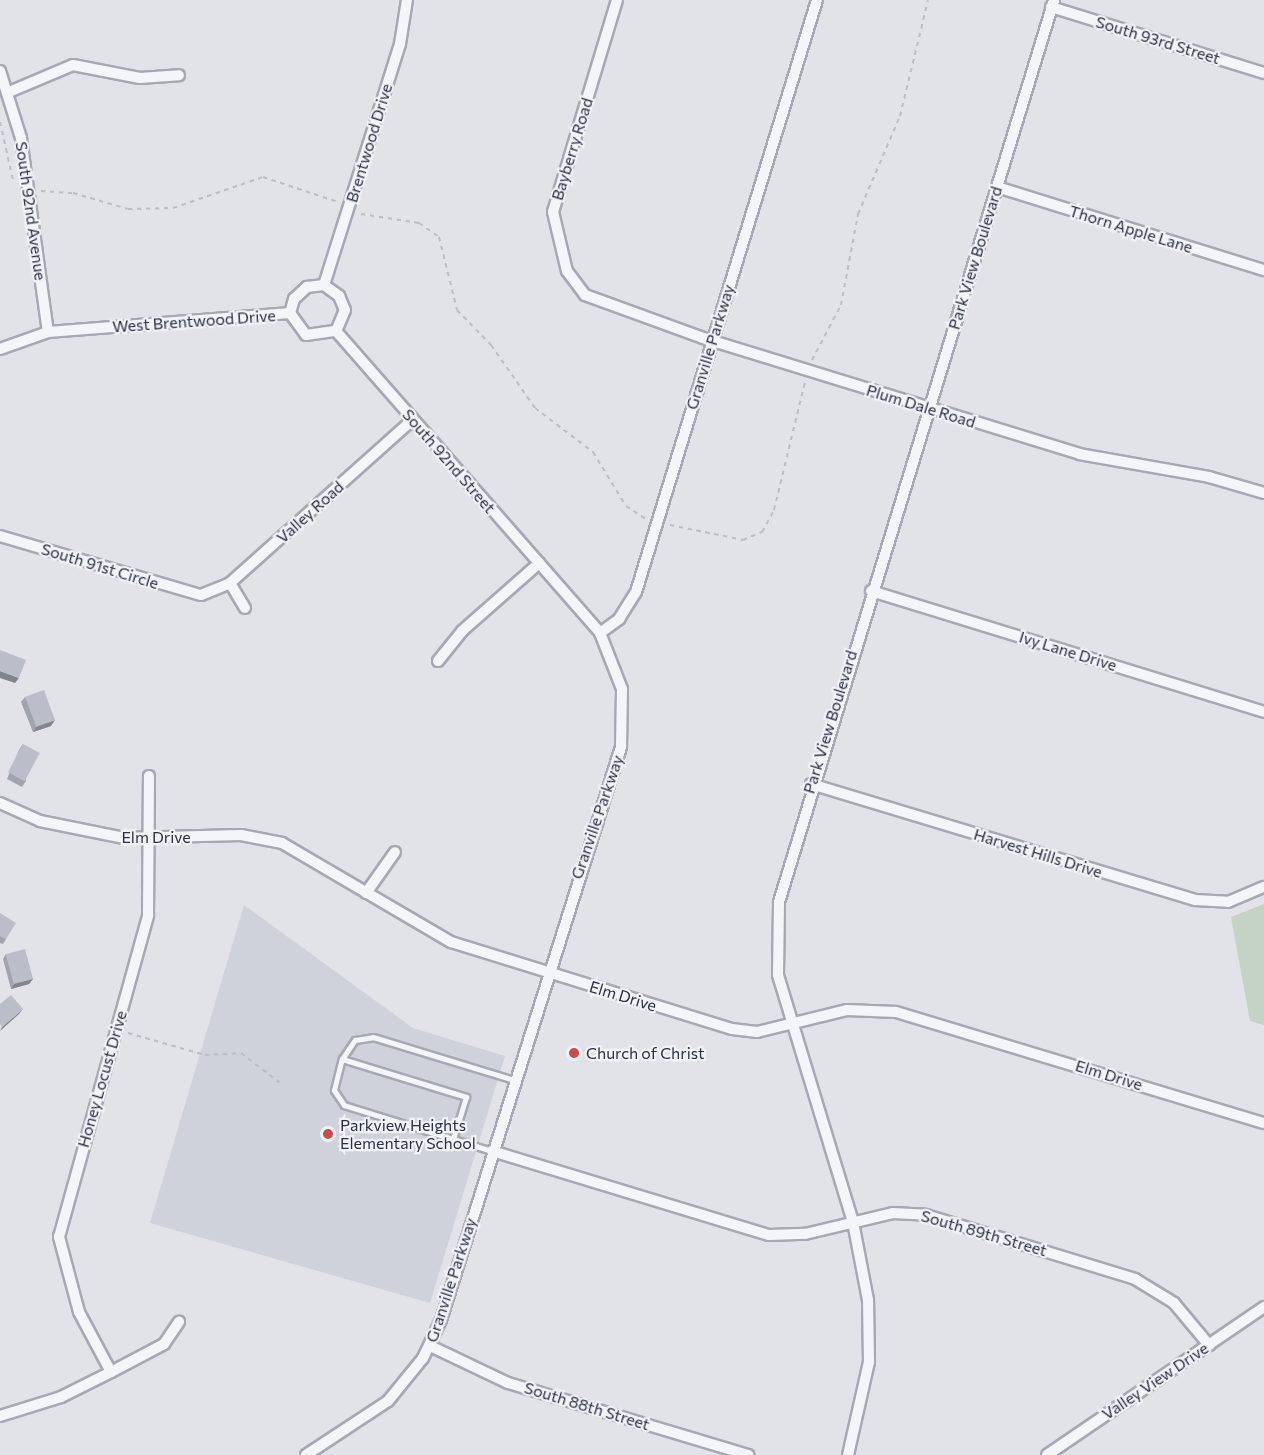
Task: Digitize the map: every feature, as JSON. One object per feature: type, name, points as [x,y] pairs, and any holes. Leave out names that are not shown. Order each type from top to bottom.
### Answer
[{"type":"street","name":"Brentwood Drive","points":[[324,285],[400,44],[407,0]]},
{"type":"street","name":"Bayberry Road","points":[[585,295],[567,271],[553,212],[617,0]]},
{"type":"street","name":"Granville Parkway","points":[[306,1455],[377,1412],[430,1346],[623,737],[620,680],[600,633],[619,619],[636,592],[817,0]]},
{"type":"street","name":"South 93rd Street","points":[[1052,3],[1264,73]]},
{"type":"street","name":"Park View Boulevard","points":[[848,1455],[868,1362],[868,1300],[853,1222],[792,1023],[777,965],[776,929],[788,862],[811,784],[997,188],[1052,3]]},
{"type":"street","points":[[9,92],[73,65],[140,78],[179,75]]},
{"type":"street","name":"South 92nd Avenue","points":[[0,71],[9,92],[21,138],[48,332]]},
{"type":"street","name":"Thorn Apple Lane","points":[[997,188],[1264,270]]},
{"type":"street","name":"West Brentwood Drive","points":[[48,332],[290,313],[294,299],[307,287],[324,285]]},
{"type":"street","points":[[290,313],[306,335],[336,331],[343,304],[324,285]]},
{"type":"street","name":"Plum Dale Road","points":[[585,295],[712,341],[1079,454],[1209,477],[1264,493]]},
{"type":"street","name":"South 92nd Street","points":[[336,331],[600,633]]},
{"type":"street","points":[[0,349],[48,332]]},
{"type":"street","name":"Valley Road","points":[[201,595],[230,583],[412,420]]},
{"type":"street","name":"South 91st Circle","points":[[0,536],[201,595]]},
{"type":"street","points":[[438,661],[462,631],[539,563]]},
{"type":"street","points":[[230,583],[244,608]]},
{"type":"street","name":"Ivy Lane Drive","points":[[871,591],[1264,712]]},
{"type":"street","name":"Honey Locust Drive","points":[[111,1372],[79,1312],[59,1237],[148,915],[148,776]]},
{"type":"street","name":"Harvest Hills Drive","points":[[811,784],[1195,900],[1228,902],[1264,887]]},
{"type":"street","name":"Elm Drive","points":[[0,803],[40,821],[149,840],[229,835],[274,840],[308,855],[366,893],[451,942],[740,1031],[854,1010],[910,1014],[1264,1123]]},
{"type":"street","points":[[366,893],[395,852]]},
{"type":"street","name":"South 89th Street","points":[[492,1150],[757,1232],[794,1236],[893,1214],[926,1215],[1135,1279],[1174,1302],[1209,1345]]},
{"type":"street","name":"Valley View Drive","points":[[1047,1455],[1264,1307]]},
{"type":"street","points":[[0,1416],[61,1397],[111,1372],[164,1344],[179,1322]]},
{"type":"street","name":"South 88th Street","points":[[430,1346],[508,1383],[748,1455]]},
{"type":"lane","points":[[492,1150],[340,1102],[334,1090],[342,1059],[355,1040],[373,1037],[514,1080]]},
{"type":"lane","points":[[342,1059],[466,1097],[453,1139]]},
{"type":"path","points":[[811,365],[841,305],[858,214],[900,116],[928,0]]},
{"type":"path","points":[[0,122],[14,182]]},
{"type":"path","points":[[36,191],[73,193],[128,209],[173,208],[263,177],[338,202]]},
{"type":"path","points":[[361,214],[419,223],[439,237],[457,310],[491,345],[535,408],[593,452],[626,506],[649,520]]},
{"type":"path","points":[[665,523],[743,540],[762,532],[774,510],[806,380]]},
{"type":"path","points":[[122,1032],[205,1055],[241,1053],[279,1082]]},
{"type":"shaded area","name":"Parkview Heights Elementary School","points":[[244,905],[413,1028],[505,1056],[430,1303],[150,1223]]},
{"type":"green space","points":[[1264,904],[1264,1025],[1250,1021],[1231,917]]},
{"type":"building","points":[[0,650],[26,660],[19,678],[0,671]]},
{"type":"building","points":[[44,690],[55,720],[36,727],[25,697]]},
{"type":"building","points":[[23,744],[40,753],[25,781],[8,772]]},
{"type":"building","points":[[0,913],[16,923],[6,939],[0,936]]},
{"type":"building","points":[[25,949],[33,979],[14,984],[6,954]]},
{"type":"building","points":[[11,995],[23,1009],[2,1027],[0,1004]]},
{"type":"place","name":"Church of Christ","points":[[574,1053]]},
{"type":"place","name":"Parkview Heights Elementary School","points":[[328,1134]]}]
